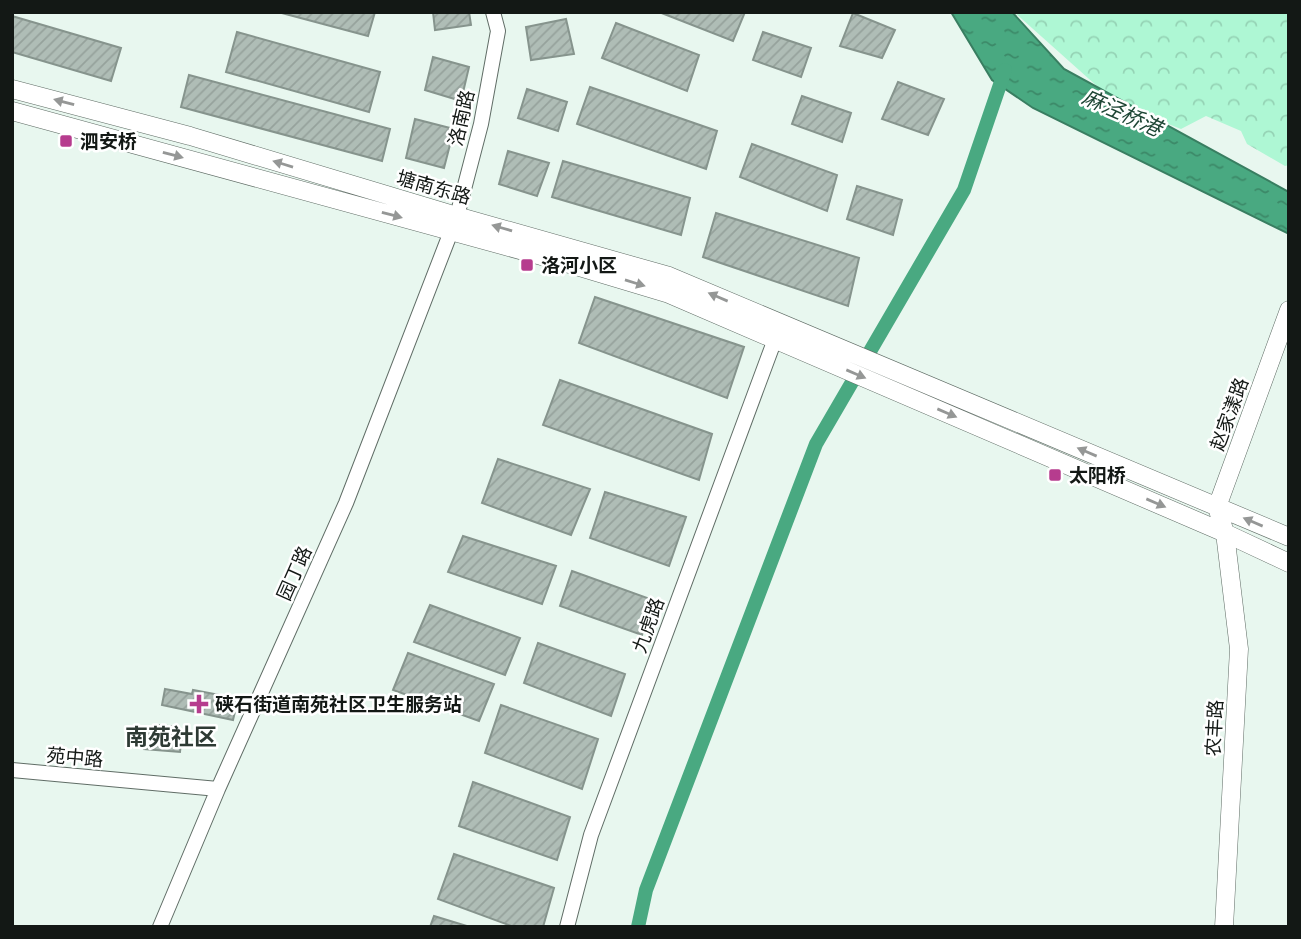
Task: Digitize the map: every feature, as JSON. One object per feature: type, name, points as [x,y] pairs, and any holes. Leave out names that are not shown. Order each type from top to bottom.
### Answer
[{"type":"main road","name":"塘南东路","points":[[12,89],[190,136],[669,293],[778,331],[832,354]]},
{"type":"main road","name":"塘南东路","points":[[12,111],[454,223]]},
{"type":"main road","name":"赵家漾路","points":[[1217,507],[1289,310]]},
{"type":"main road","points":[[832,354],[893,370],[1289,537]]},
{"type":"main road","points":[[832,354],[884,386],[1289,563]]},
{"type":"main road","points":[[1217,507],[1225,533]]},
{"type":"main road","name":"农丰路","points":[[1223,927],[1239,649],[1225,533]]},
{"type":"street","name":"洛南路","points":[[454,223],[481,124],[494,57],[498,31],[493,12]]},
{"type":"street","name":"园丁路","points":[[160,927],[218,789],[346,503],[454,223]]},
{"type":"street","name":"九虎路","points":[[567,927],[591,835],[778,331]]},
{"type":"street","name":"苑中路","points":[[12,772],[218,789]]},
{"type":"green space","points":[[1014,12],[1289,12],[1289,165],[1285,166],[1247,144],[1241,131],[1206,116],[1181,129],[1117,104]]},
{"type":"water","name":"麻泾桥港","points":[[951,12],[1012,12],[1064,69],[1289,192],[1289,234],[1033,108],[992,80]]},
{"type":"building","points":[[278,12],[375,12],[368,36]]},
{"type":"building","points":[[433,12],[469,12],[471,25],[435,30]]},
{"type":"building","points":[[659,12],[745,12],[733,41]]},
{"type":"building","points":[[853,13],[895,30],[882,58],[840,46]]},
{"type":"building","points":[[12,16],[121,48],[111,81],[12,52]]},
{"type":"building","points":[[566,19],[574,54],[531,60],[526,27]]},
{"type":"building","points":[[616,23],[699,55],[687,91],[602,58]]},
{"type":"building","points":[[237,32],[380,72],[369,112],[226,72]]},
{"type":"building","points":[[763,32],[811,48],[801,77],[753,60]]},
{"type":"building","points":[[433,57],[469,67],[461,101],[425,90]]},
{"type":"building","points":[[189,75],[390,129],[382,161],[181,107]]},
{"type":"building","points":[[898,82],[944,99],[928,135],[882,119]]},
{"type":"building","points":[[590,87],[717,131],[706,169],[577,124]]},
{"type":"building","points":[[527,89],[567,102],[558,131],[518,118]]},
{"type":"building","points":[[802,96],[851,113],[842,142],[792,124]]},
{"type":"building","points":[[415,119],[454,129],[444,168],[406,158]]},
{"type":"building","points":[[752,144],[837,175],[827,211],[740,177]]},
{"type":"building","points":[[508,151],[549,163],[537,196],[499,184]]},
{"type":"building","points":[[563,161],[690,198],[681,235],[552,197]]},
{"type":"building","points":[[857,186],[902,200],[893,235],[847,219]]},
{"type":"building","points":[[716,213],[859,258],[848,306],[703,257]]},
{"type":"building","points":[[595,297],[744,347],[727,398],[579,343]]},
{"type":"building","points":[[560,380],[712,434],[699,480],[543,425]]},
{"type":"building","points":[[498,459],[590,489],[571,535],[482,503]]},
{"type":"building","points":[[605,492],[686,517],[669,566],[590,538]]},
{"type":"building","points":[[463,536],[556,566],[542,604],[448,572]]},
{"type":"building","points":[[572,571],[653,600],[642,635],[560,606]]},
{"type":"building","points":[[430,605],[520,638],[505,675],[414,642]]},
{"type":"building","points":[[538,643],[625,674],[611,716],[524,683]]},
{"type":"building","points":[[408,653],[494,684],[479,721],[393,690]]},
{"type":"building","name":"硖石街道南苑社区卫生服务站","points":[[165,689],[220,695],[220,699],[237,703],[233,720],[162,705]]},
{"type":"building","points":[[501,705],[598,739],[582,789],[485,753]]},
{"type":"building","points":[[159,725],[177,727],[177,732],[182,734],[180,752],[144,749],[146,730],[157,731]]},
{"type":"building","points":[[473,782],[570,817],[557,860],[459,826]]},
{"type":"building","points":[[454,854],[554,888],[543,927],[514,927],[438,899]]},
{"type":"building","points":[[434,916],[470,927],[430,927]]},
{"type":"waterway","points":[[638,927],[646,890],[816,444],[964,190],[1005,70]]},
{"type":"place","name":"泗安桥","points":[[66,141]]},
{"type":"place","name":"洛河小区","points":[[527,265]]},
{"type":"place","name":"太阳桥","points":[[1055,475]]},
{"type":"place","name":"硖石街道南苑社区卫生服务站","points":[[199,704]]},
{"type":"district","name":"南苑社区","points":[[171,737]]}]
